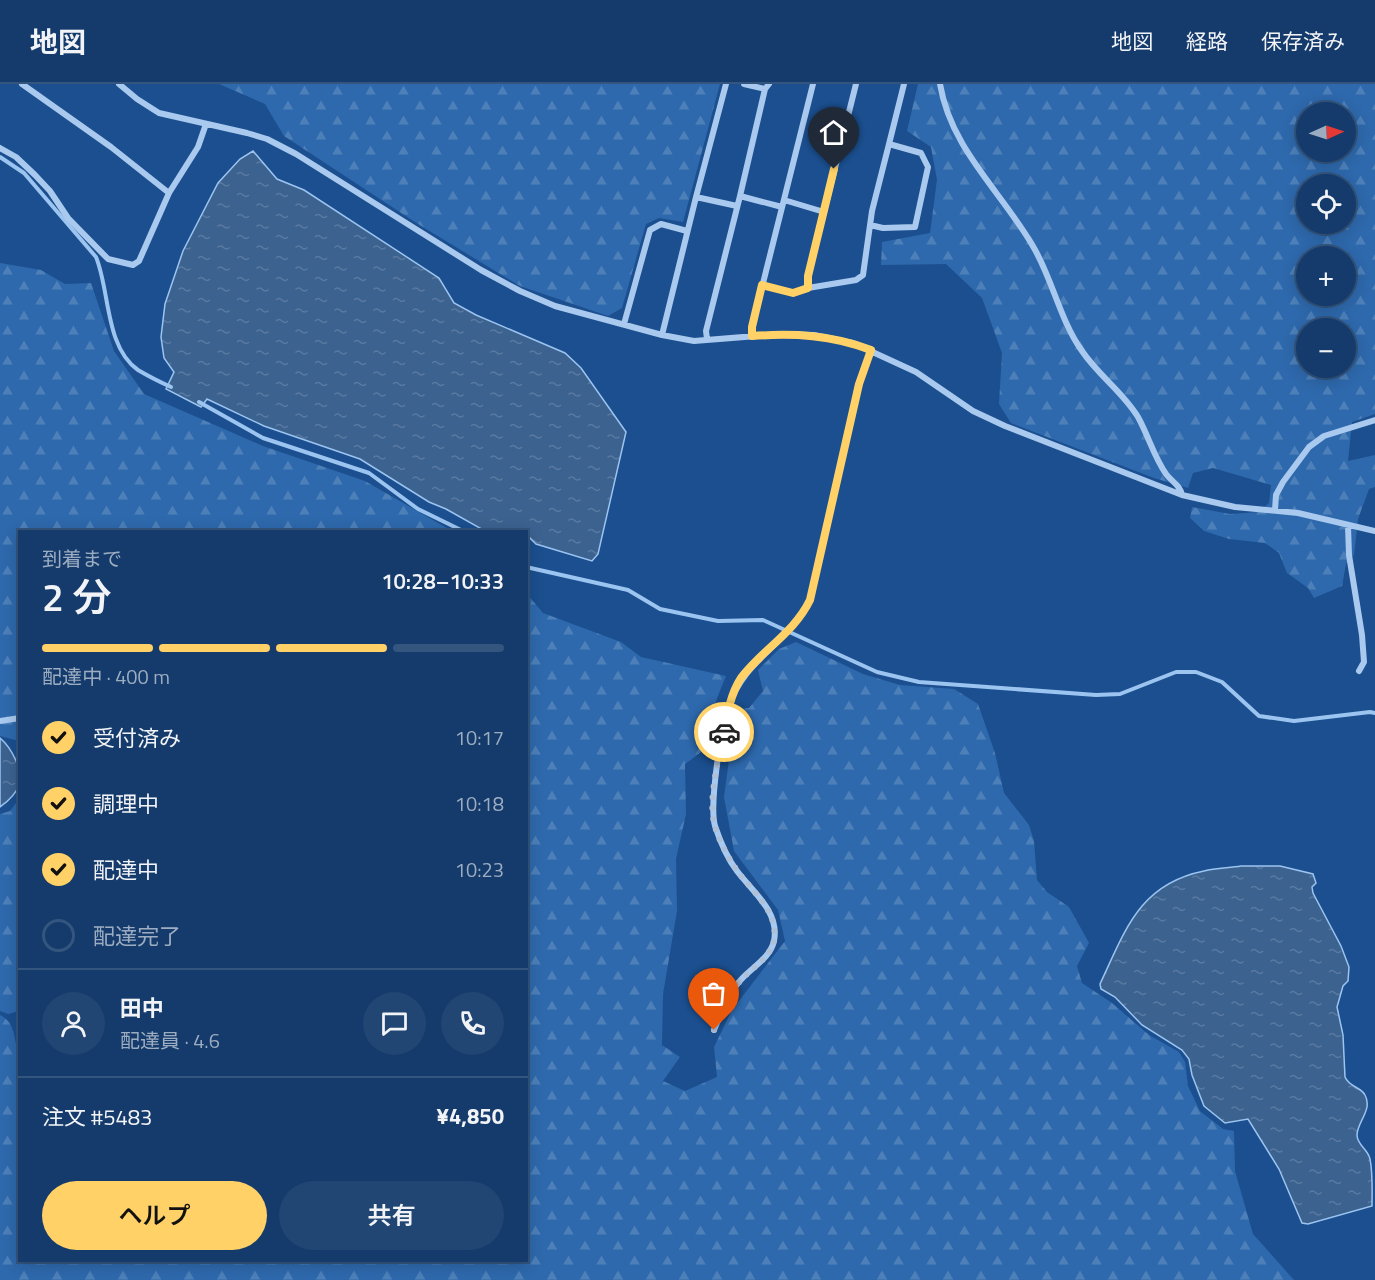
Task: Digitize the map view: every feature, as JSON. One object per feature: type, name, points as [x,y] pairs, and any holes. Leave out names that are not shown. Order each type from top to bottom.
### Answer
[{"type":"street","points":[[22,84],[111,147],[169,193]]},
{"type":"street","points":[[119,84],[159,113],[267,139],[296,154],[464,259],[520,291],[555,306],[662,335],[693,341],[752,336],[814,335],[853,343],[916,372],[973,411],[1005,426],[1182,495],[1235,507],[1275,510],[1375,531]]},
{"type":"street","points":[[662,335],[726,84]]},
{"type":"street","points":[[707,339],[706,331],[767,87],[744,84]]},
{"type":"street","points":[[752,336],[762,285],[813,84]]},
{"type":"street","points":[[808,288],[808,276],[856,84]]},
{"type":"street","points":[[762,285],[793,293],[808,288],[856,280],[863,275],[870,225],[904,84]]},
{"type":"street","points":[[940,84],[950,122],[963,148],[1033,246],[1048,273],[1066,324],[1082,351],[1123,396],[1137,417],[1167,474],[1181,488],[1182,495]]},
{"type":"street","points":[[0,148],[16,157],[35,175],[50,191],[68,218],[108,259],[133,265],[139,261],[169,193],[198,147],[206,124]]},
{"type":"street","points":[[870,225],[884,228],[915,227],[928,168],[921,153],[889,144]]},
{"type":"street","points":[[740,196],[824,212]]},
{"type":"street","points":[[696,197],[737,206]]},
{"type":"street","points":[[624,324],[650,230],[661,224],[687,231]]},
{"type":"street","points":[[714,1030],[738,982],[769,953],[775,931],[770,911],[735,869],[714,823],[713,799],[728,709],[740,680],[761,656],[793,626],[803,614],[810,600],[859,384],[871,350]]},
{"type":"street","points":[[1275,510],[1276,495],[1283,482],[1309,447],[1324,436],[1375,420]]},
{"type":"street","points":[[1348,526],[1349,555],[1362,635],[1364,662],[1359,671]]},
{"type":"street","points":[[0,721],[18,718]]},
{"type":"green space","points":[[219,84],[720,84],[683,222],[659,218],[646,224],[622,308],[608,316],[520,286],[418,224],[284,136],[265,104]]},
{"type":"green space","points":[[918,84],[1375,84],[1375,414],[1352,422],[1348,461],[1375,455],[1375,487],[1369,489],[1358,519],[1354,555],[1346,564],[1342,586],[1314,598],[1308,588],[1287,573],[1279,553],[1265,543],[1229,539],[1204,531],[1190,518],[1192,507],[1230,514],[1259,512],[1269,503],[1271,485],[1213,468],[1193,473],[1188,488],[1154,478],[1011,423],[999,404],[1002,353],[982,298],[946,264],[881,265],[882,242],[930,233],[937,180],[931,147],[907,131]]},
{"type":"green space","points":[[0,263],[41,270],[65,284],[91,283],[114,351],[144,394],[263,446],[365,481],[450,530],[18,530],[18,741],[0,736]]},
{"type":"green space","points":[[528,595],[543,613],[621,642],[641,657],[726,676],[717,698],[704,750],[685,764],[686,814],[676,859],[677,911],[663,994],[662,1045],[680,1057],[663,1081],[685,1091],[717,1077],[714,1047],[732,1010],[785,941],[778,910],[734,851],[724,797],[736,709],[749,708],[763,691],[758,670],[779,649],[796,642],[863,674],[900,685],[954,689],[978,704],[995,753],[1004,793],[1029,825],[1034,841],[1037,880],[1047,892],[1069,907],[1089,943],[1077,966],[1082,983],[1112,1003],[1149,1035],[1179,1052],[1185,1062],[1188,1086],[1200,1111],[1223,1129],[1234,1131],[1235,1171],[1253,1234],[1294,1280],[0,1280],[0,1015],[9,1023],[18,1053],[18,1262],[528,1262]]},
{"type":"green space","points":[[18,800],[18,1011],[8,1014],[0,1011],[0,814],[10,811]]},
{"type":"water","points":[[253,151],[277,179],[304,190],[439,278],[454,303],[476,315],[565,353],[581,368],[626,432],[598,554],[592,561],[536,544],[528,536],[528,530],[483,530],[429,502],[360,459],[264,426],[207,399],[201,407],[166,389],[174,372],[164,358],[161,337],[165,304],[183,251],[218,183],[240,159]]},
{"type":"water","points":[[0,738],[16,760],[18,787],[0,807]]},
{"type":"water","points":[[1241,866],[1280,866],[1313,874],[1316,883],[1312,887],[1313,893],[1341,946],[1349,967],[1348,981],[1343,986],[1337,1007],[1343,1035],[1345,1077],[1349,1083],[1363,1092],[1367,1100],[1366,1111],[1357,1135],[1370,1159],[1372,1206],[1308,1224],[1302,1223],[1279,1169],[1248,1119],[1225,1123],[1204,1106],[1192,1075],[1189,1059],[1182,1050],[1142,1025],[1115,997],[1101,989],[1100,984],[1127,928],[1149,898],[1182,877],[1209,870]]},
{"type":"waterway","points":[[0,157],[24,173],[96,257],[114,333],[127,360],[138,370],[171,387]]},
{"type":"waterway","points":[[199,402],[263,438],[369,473],[418,509],[461,530]]},
{"type":"waterway","points":[[528,567],[628,590],[660,609],[718,621],[763,620],[877,672],[919,682],[1096,695],[1120,694],[1176,672],[1196,672],[1222,682],[1259,716],[1294,721],[1375,713]]},
{"type":"way so far","points":[[714,1030],[738,982],[769,953],[775,931],[770,911],[735,869],[714,823],[713,799],[724,732]]},
{"type":"route","points":[[724,732],[728,709],[740,680],[761,656],[793,626],[803,614],[810,600],[859,384],[871,350],[853,343],[814,335],[752,336],[762,285],[793,293],[808,288],[808,276],[834,169]]}]
